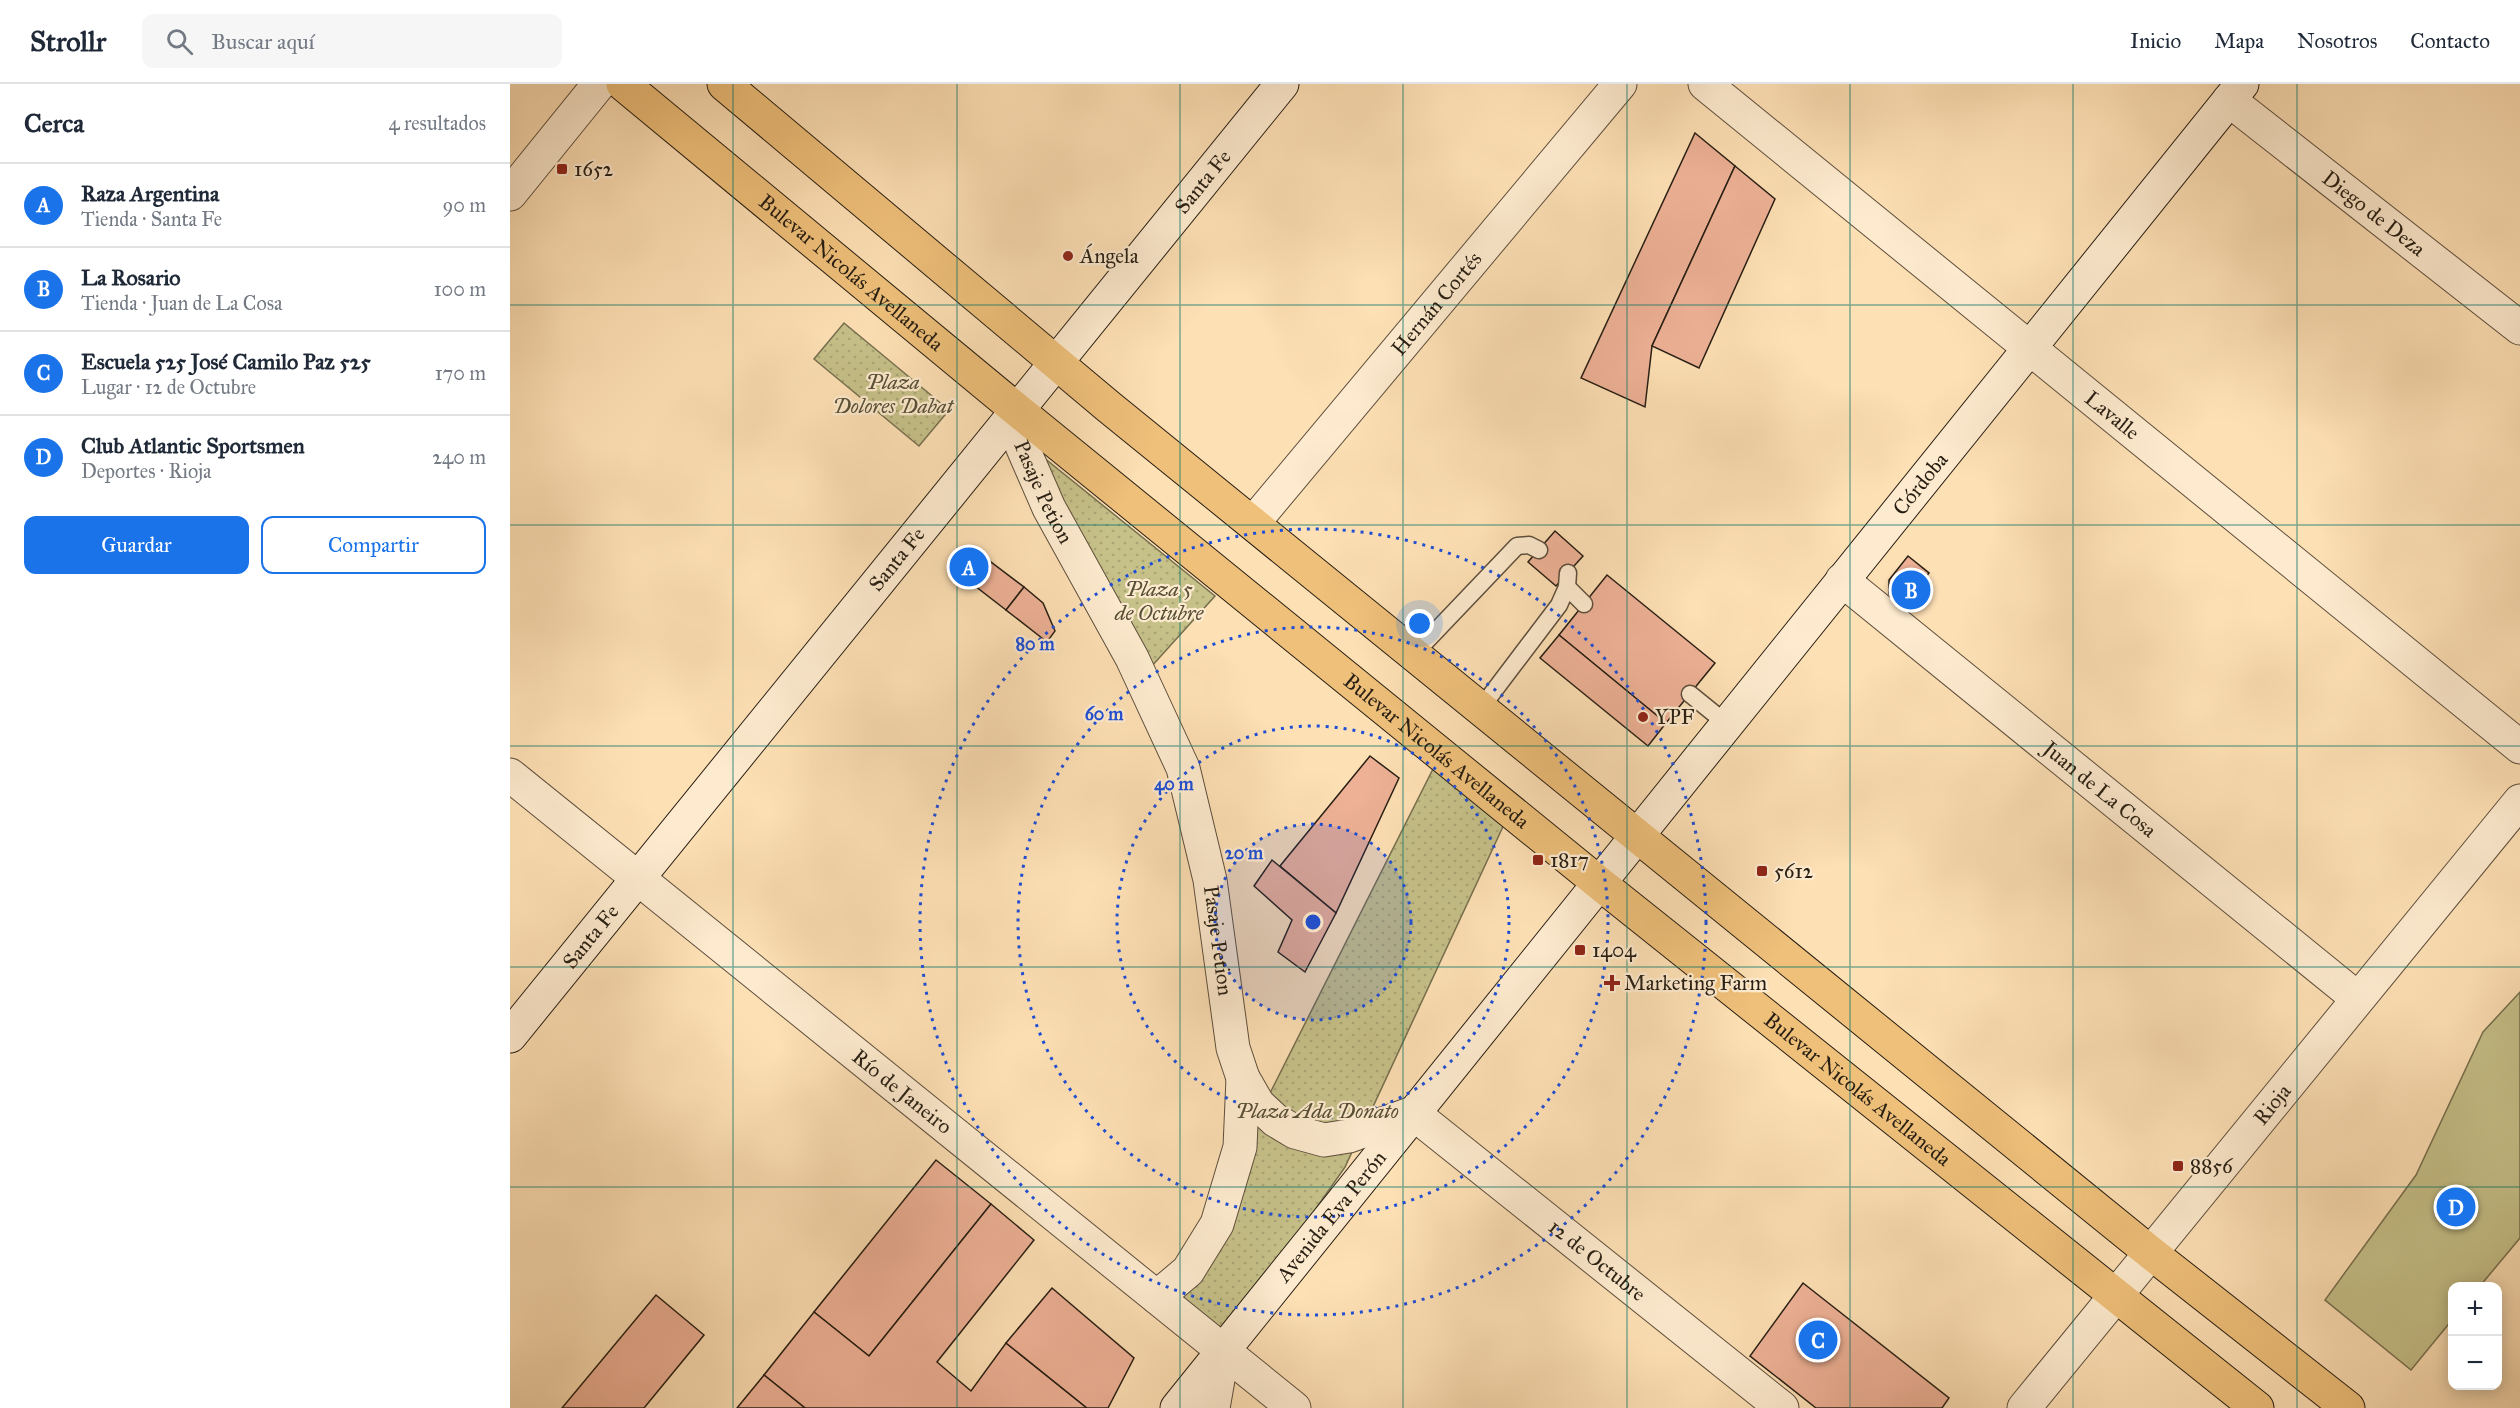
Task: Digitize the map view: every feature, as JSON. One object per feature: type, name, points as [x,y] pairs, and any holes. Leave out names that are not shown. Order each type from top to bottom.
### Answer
[{"type":"main road","name":"Bulevar Nicolás Avellaneda","points":[[624,84],[1017,410],[1599,883],[2257,1408]]},
{"type":"main road","points":[[724,84],[1056,362],[1253,523],[2151,1253],[2348,1408]]},
{"type":"street","points":[[510,194],[599,84]]},
{"type":"street","name":"Santa Fe","points":[[510,1035],[1282,84]]},
{"type":"street","name":"Hernán Cortés","points":[[1253,523],[1620,84]]},
{"type":"street","name":"Lavalle","points":[[1705,84],[2520,747]]},
{"type":"street","name":"Córdoba","points":[[1599,883],[2236,92]]},
{"type":"street","name":"Diego de Deza","points":[[2236,92],[2520,328]]},
{"type":"street","name":"Pasaje Petion","points":[[1017,410],[1022,446],[1049,508],[1132,658],[1183,768],[1210,880],[1233,1048],[1243,1078],[1258,1104],[1275,1120],[1295,1132],[1324,1140],[1349,1136],[1413,1113]]},
{"type":"street","name":"Juan de La Cosa","points":[[1842,580],[2357,998]]},
{"type":"street","name":"Río de Janeiro","points":[[510,775],[1294,1408]]},
{"type":"street","name":"Rioja","points":[[2024,1408],[2520,801]]},
{"type":"street","name":"Avenida Eva Perón","points":[[1177,1408],[1599,883]]},
{"type":"street","name":"Pasaje Petion","points":[[1157,1297],[1188,1271],[1216,1224],[1240,1147],[1243,1078]]},
{"type":"street","name":"12 de Octubre","points":[[1413,1113],[1782,1408]]},
{"type":"street","points":[[1213,1408],[1223,1351]]},
{"type":"lane","points":[[1414,654],[1517,546],[1529,545],[1539,550]]},
{"type":"lane","points":[[1481,708],[1559,605],[1568,580],[1584,604]]},
{"type":"lane","points":[[1690,694],[1727,724]]},
{"type":"green space","name":"Plaza Dolores Dabat","points":[[844,323],[949,410],[919,446],[814,359]]},
{"type":"green space","name":"Plaza 5 de Octubre","points":[[1038,453],[1215,596],[1151,667]]},
{"type":"green space","name":"Plaza Ada Donato","points":[[1437,761],[1507,818],[1345,1167],[1289,1247],[1223,1329],[1174,1295],[1253,1127]]},
{"type":"green space","points":[[2520,992],[2520,1238],[2483,1282],[2448,1282],[2448,1325],[2411,1370],[2325,1300],[2416,1175],[2483,1032]]},
{"type":"building","points":[[1695,133],[1735,166],[1652,346],[1645,407],[1581,378]]},
{"type":"building","points":[[1735,166],[1775,199],[1699,368],[1652,346]]},
{"type":"building","points":[[1555,531],[1583,556],[1556,586],[1528,562]]},
{"type":"building","points":[[959,551],[979,553],[1024,587],[1006,610],[948,565]]},
{"type":"building","points":[[1908,556],[1929,573],[1904,606],[1889,594],[1889,580]]},
{"type":"building","points":[[1607,575],[1715,663],[1666,723],[1559,635]]},
{"type":"building","points":[[1024,587],[1043,603],[1055,631],[1047,642],[1006,610]]},
{"type":"building","points":[[1559,635],[1666,723],[1648,746],[1540,658]]},
{"type":"building","points":[[1370,756],[1399,778],[1336,913],[1280,866]]},
{"type":"building","points":[[1272,860],[1336,913],[1305,972],[1278,952],[1292,920],[1254,886]]},
{"type":"building","points":[[936,1160],[991,1204],[869,1356],[814,1312]]},
{"type":"building","points":[[991,1204],[1034,1240],[937,1362],[971,1391],[1006,1343],[1087,1408],[805,1408],[764,1375],[814,1312],[869,1356]]},
{"type":"building","points":[[1803,1283],[1949,1398],[1942,1408],[1816,1408],[1750,1356]]},
{"type":"building","points":[[1052,1288],[1134,1358],[1108,1408],[1087,1408],[1006,1343]]},
{"type":"building","points":[[656,1295],[704,1335],[644,1408],[562,1408]]},
{"type":"building","points":[[764,1375],[805,1408],[737,1408]]},
{"type":"place","name":"1652","points":[[562,169]]},
{"type":"place","name":"Ángela","points":[[1068,256]]},
{"type":"place","name":"Raza Argentina","points":[[969,567]]},
{"type":"place","name":"La Rosario","points":[[1911,590]]},
{"type":"place","name":"YPF","points":[[1643,717]]},
{"type":"place","name":"1817","points":[[1538,860]]},
{"type":"place","name":"5612","points":[[1762,871]]},
{"type":"place","name":"1404","points":[[1580,950]]},
{"type":"place","name":"Marketing Farm","points":[[1612,983]]},
{"type":"place","name":"8856","points":[[2178,1166]]},
{"type":"place","name":"Club Atlantic Sportsmen","points":[[2456,1207]]},
{"type":"place","name":"Escuela 525 José Camilo Paz 525","points":[[1818,1340]]}]
